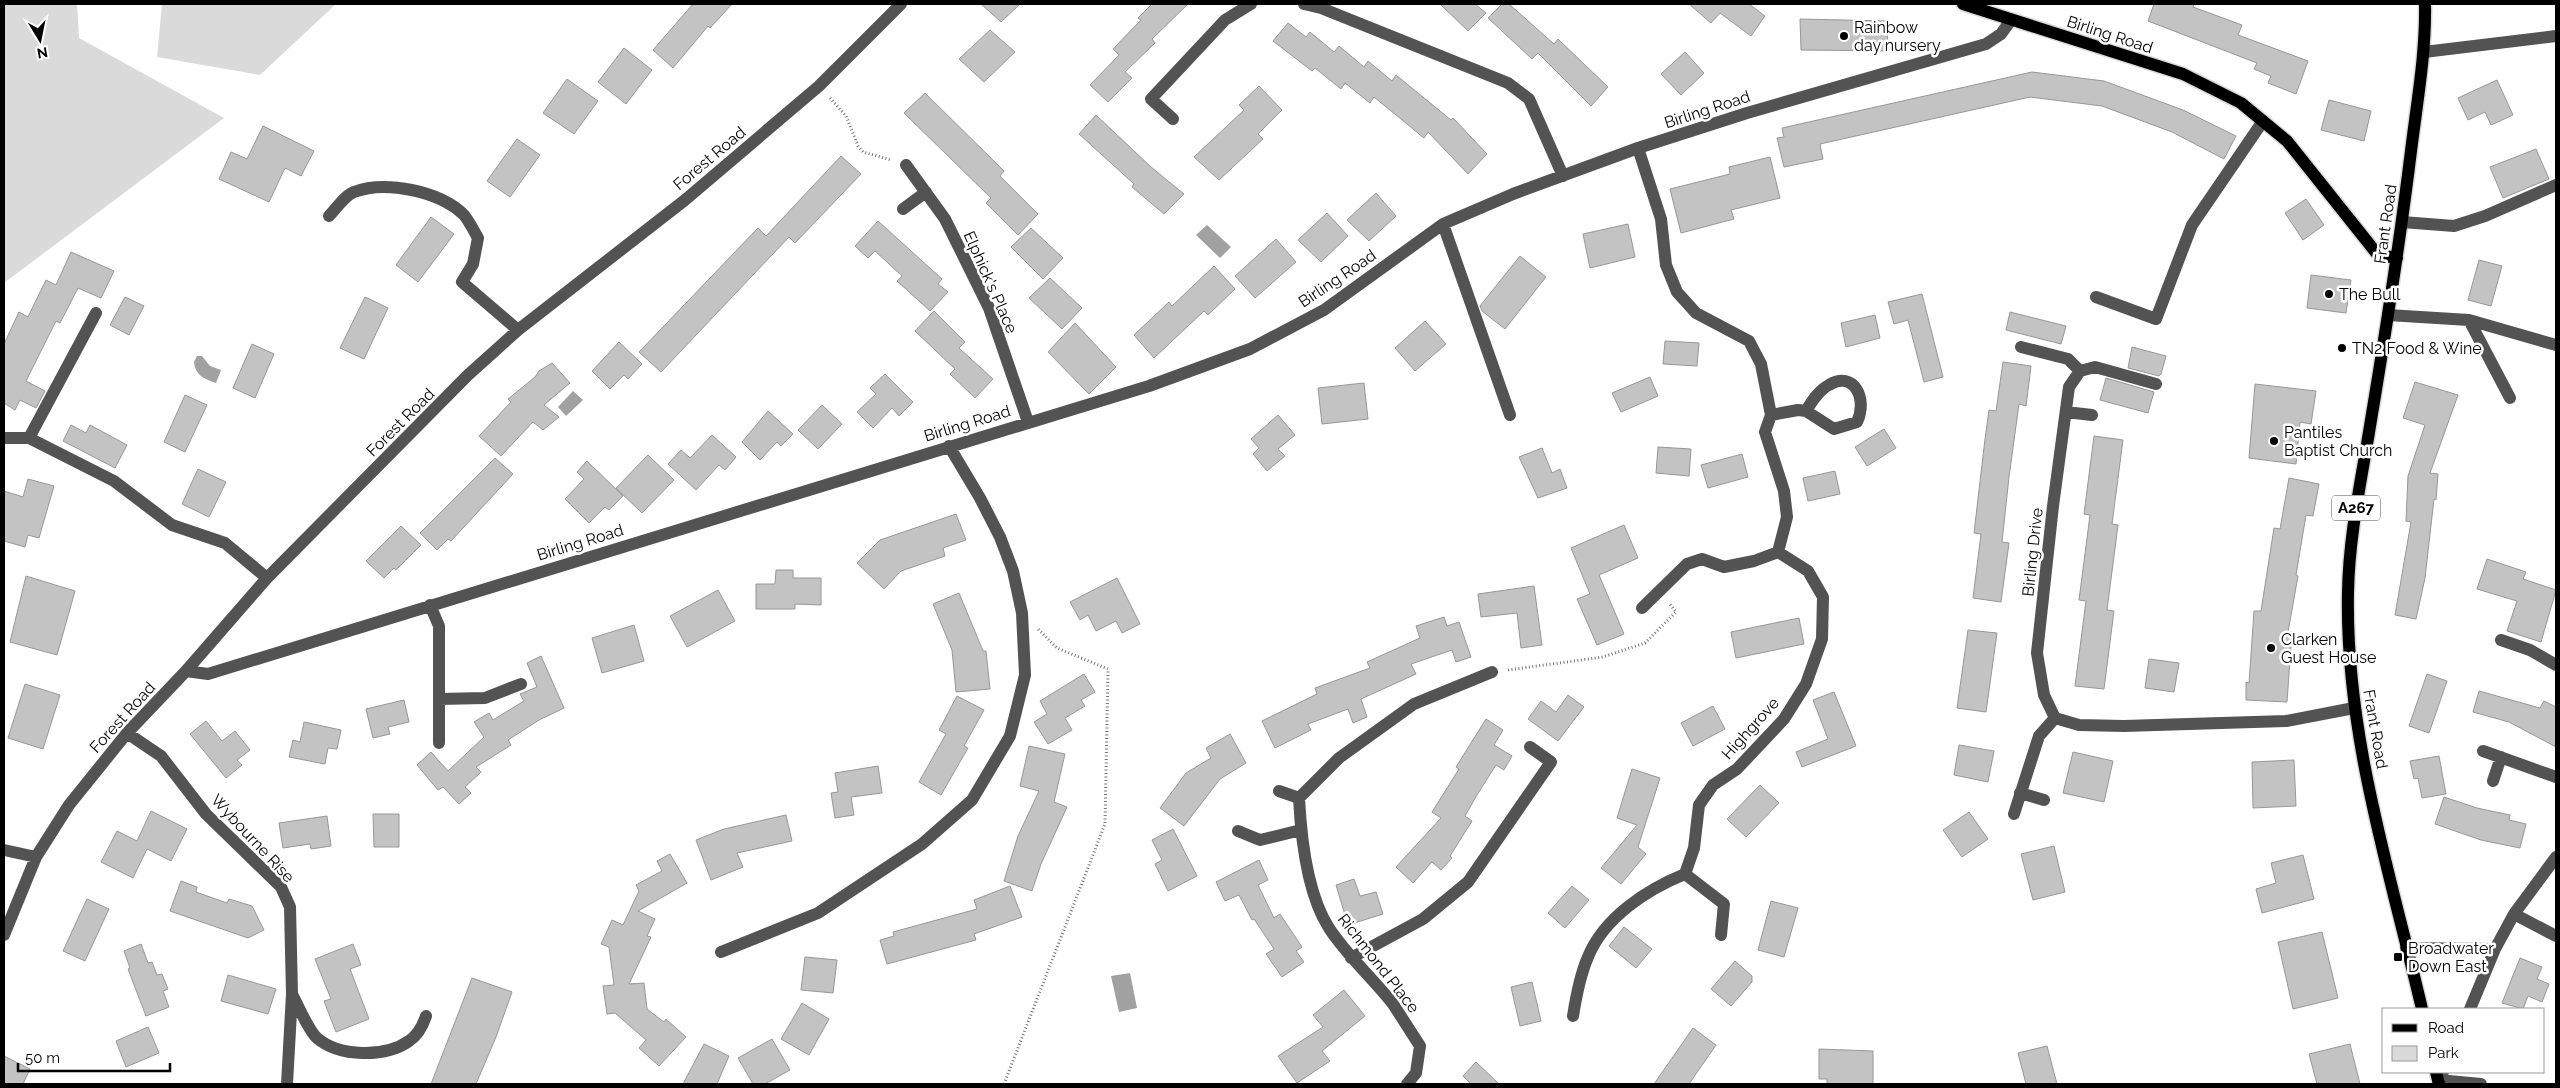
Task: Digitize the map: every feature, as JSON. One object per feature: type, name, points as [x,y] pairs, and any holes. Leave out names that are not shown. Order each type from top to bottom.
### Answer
[{"type":"main road","points":[[1963,4],[2011,20]]},
{"type":"main road","name":"Frant Road","points":[[2422,1008],[2406,948],[2354,708],[2348,635],[2352,535],[2402,222],[2424,52],[2425,4]]},
{"type":"main road","name":"Birling Road","points":[[2011,20],[2183,74],[2241,103],[2287,141],[2378,255],[2397,258]]},
{"type":"street","name":"Forest Road","points":[[4,935],[36,857],[69,805],[126,732],[186,671],[267,578],[468,375],[518,330],[685,200],[819,86],[901,4]]},
{"type":"street","points":[[1173,119],[1151,98],[1225,20],[1251,4]]},
{"type":"street","points":[[1304,4],[1321,8],[1508,83],[1529,99],[1562,176]]},
{"type":"street","name":"Birling Road","points":[[186,671],[208,674],[1149,386],[1250,349],[1324,310],[1443,224],[1513,194],[1638,148],[1746,113],[1986,44],[2001,34],[2011,20]]},
{"type":"street","points":[[2424,52],[2556,36]]},
{"type":"street","points":[[2096,297],[2156,319],[2192,225],[2263,121]]},
{"type":"street","points":[[1638,148],[1662,219],[1666,265],[1677,292],[1696,313],[1749,341],[1761,364],[1771,415],[1764,432],[1784,491],[1787,517],[1778,552],[1754,561],[1724,567],[1702,559],[1686,564],[1642,608]]},
{"type":"street","name":"Elphick's Place","points":[[906,165],[945,218],[989,308],[1028,422]]},
{"type":"street","points":[[2402,222],[2454,226],[2485,216],[2556,185]]},
{"type":"street","points":[[329,216],[352,192],[372,188],[406,188],[441,199],[464,215],[478,238],[473,264],[462,282],[518,330]]},
{"type":"street","points":[[904,209],[926,192]]},
{"type":"street","points":[[1443,224],[1510,415]]},
{"type":"street","points":[[29,438],[96,313]]},
{"type":"street","points":[[2388,316],[2468,320],[2556,345]]},
{"type":"street","points":[[2468,320],[2510,398]]},
{"type":"street","points":[[2021,346],[2068,358],[2080,371],[2095,367],[2156,384]]},
{"type":"street","name":"Birling Drive","points":[[2055,718],[2044,695],[2037,653],[2069,387],[2080,371]]},
{"type":"street","points":[[1771,415],[1798,410],[1806,411],[1825,425],[1834,429],[1844,427],[1856,422],[1862,411],[1861,396],[1855,386],[1841,381],[1830,384],[1822,389],[1806,411]]},
{"type":"street","points":[[2066,412],[2092,414]]},
{"type":"street","points":[[4,438],[29,438],[114,481],[172,525],[225,544],[267,578]]},
{"type":"street","points":[[721,952],[818,913],[922,844],[972,800],[1010,736],[1025,675],[1022,613],[1013,571],[1000,538],[980,498],[948,446]]},
{"type":"street","name":"Highgrove","points":[[1685,874],[1694,848],[1699,805],[1713,785],[1737,769],[1784,719],[1806,684],[1822,639],[1823,597],[1808,571],[1778,552]]},
{"type":"street","points":[[430,605],[439,626],[439,743]]},
{"type":"street","points":[[2500,640],[2539,654],[2556,665]]},
{"type":"street","points":[[1279,791],[1299,798],[1339,758],[1414,704],[1492,672]]},
{"type":"street","points":[[439,699],[485,698],[521,684]]},
{"type":"street","points":[[2014,814],[2039,736],[2055,718],[2078,724],[2134,726],[2286,721],[2354,708]]},
{"type":"street","name":"Wybourne Rise","points":[[126,732],[161,756],[206,814],[281,887],[290,907],[292,994],[287,1084]]},
{"type":"street","points":[[1351,958],[1423,920],[1468,882],[1551,762],[1530,747]]},
{"type":"street","points":[[2483,751],[2556,777]]},
{"type":"street","points":[[2493,781],[2501,757]]},
{"type":"street","points":[[2020,793],[2044,800]]},
{"type":"street","name":"Richmond Place","points":[[1299,798],[1301,830],[1314,895],[1328,926],[1351,958],[1392,1004],[1420,1046],[1416,1073],[1407,1084]]},
{"type":"street","points":[[1238,831],[1260,840],[1301,830]]},
{"type":"street","points":[[4,850],[36,857]]},
{"type":"street","points":[[2470,1008],[2495,949],[2514,914],[2556,857]]},
{"type":"street","points":[[1573,1016],[1588,956],[1611,921],[1659,884],[1685,874],[1724,904],[1721,935]]},
{"type":"street","points":[[2514,914],[2556,936]]},
{"type":"street","points":[[2406,948],[2495,949]]},
{"type":"street","points":[[292,994],[316,1037],[333,1047],[355,1053],[380,1052],[410,1041],[422,1027],[426,1016]]},
{"type":"street","points":[[2439,1077],[2481,1084]]},
{"type":"path","points":[[819,86],[846,116],[858,146],[863,152],[906,165]]},
{"type":"path","points":[[1492,672],[1603,657],[1645,643],[1676,612],[1659,591]]},
{"type":"path","points":[[1004,1084],[1105,824],[1108,669],[1057,648],[1022,613]]},
{"type":"green space","points":[[4,4],[77,4],[79,38],[224,118],[4,283]]},
{"type":"green space","points":[[162,4],[336,4],[260,75],[157,57]]},
{"type":"shaded area","points":[[1207,225],[1231,247],[1220,258],[1196,235]]},
{"type":"shaded area","points":[[197,356],[202,356],[210,366],[221,370],[216,383],[198,373],[194,362]]},
{"type":"shaded area","points":[[573,391],[583,400],[566,416],[558,407]]},
{"type":"shaded area","points":[[1130,973],[1137,1008],[1119,1012],[1111,976]]},
{"type":"building","points":[[693,4],[732,4],[710,28],[708,26],[673,68],[653,50]]},
{"type":"building","points":[[981,4],[1020,4],[1001,22]]},
{"type":"building","points":[[1152,4],[1188,4],[1152,39],[1155,43],[1125,72],[1132,78],[1108,102],[1090,85],[1119,55],[1113,49],[1141,20],[1138,18]]},
{"type":"building","points":[[1440,4],[1475,4],[1486,13],[1468,31]]},
{"type":"building","points":[[1502,4],[1509,4],[1554,44],[1558,39],[1608,87],[1591,106],[1538,53],[1532,59],[1488,18]]},
{"type":"building","points":[[1689,4],[1749,4],[1765,16],[1751,36],[1720,13],[1711,23]]},
{"type":"building","points":[[2154,4],[2194,4],[2193,7],[2242,25],[2238,35],[2308,61],[2296,94],[2268,83],[2271,76],[2254,69],[2257,63],[2148,21]]},
{"type":"building","name":"Rainbow day nursery","points":[[1800,19],[1887,21],[1888,51],[1801,50]]},
{"type":"building","points":[[1288,23],[1306,37],[1310,32],[1334,52],[1339,46],[1364,67],[1368,61],[1392,81],[1396,75],[1451,120],[1453,118],[1487,154],[1468,174],[1428,132],[1424,138],[1374,97],[1370,103],[1345,83],[1341,89],[1315,68],[1312,71],[1273,41]]},
{"type":"building","points":[[990,30],[1015,52],[984,82],[959,59]]},
{"type":"building","points":[[624,48],[652,70],[626,104],[598,82]]},
{"type":"building","points":[[1685,52],[1704,73],[1681,95],[1661,74]]},
{"type":"building","points":[[2032,72],[2104,81],[2183,110],[2236,136],[2224,159],[2172,132],[2102,106],[2030,97],[1820,144],[1823,159],[1784,167],[1777,138],[1784,137],[1782,128]]},
{"type":"building","points":[[567,79],[598,101],[574,134],[543,113]]},
{"type":"building","points":[[2497,80],[2513,115],[2491,125],[2485,112],[2468,120],[2458,98]]},
{"type":"building","points":[[1259,86],[1282,110],[1258,134],[1263,139],[1219,180],[1194,157],[1244,110],[1239,105]]},
{"type":"building","points":[[925,93],[1004,171],[1000,176],[1038,214],[1018,235],[986,203],[991,198],[904,113]]},
{"type":"building","points":[[2329,100],[2371,111],[2364,141],[2321,130]]},
{"type":"building","points":[[1096,115],[1151,167],[1184,194],[1164,214],[1132,187],[1134,184],[1079,134]]},
{"type":"building","points":[[263,126],[314,151],[301,176],[285,168],[269,202],[219,179],[231,152],[247,159]]},
{"type":"building","points":[[517,139],[540,155],[510,197],[487,181]]},
{"type":"building","points":[[2536,149],[2549,179],[2503,198],[2490,167]]},
{"type":"building","points":[[841,156],[861,174],[795,243],[789,237],[661,372],[639,352],[758,228],[766,236]]},
{"type":"building","points":[[1770,157],[1780,198],[1731,210],[1734,219],[1681,233],[1670,189],[1730,174],[1729,167]]},
{"type":"building","points":[[1376,193],[1396,216],[1369,241],[1347,220]]},
{"type":"building","points":[[2306,199],[2324,225],[2303,240],[2285,213]]},
{"type":"building","points":[[1327,213],[1348,236],[1321,262],[1298,240]]},
{"type":"building","points":[[431,217],[454,234],[418,282],[396,265]]},
{"type":"building","points":[[878,221],[942,279],[938,284],[948,292],[930,311],[897,281],[902,276],[875,251],[868,258],[855,246]]},
{"type":"building","points":[[1628,224],[1635,257],[1590,268],[1583,234]]},
{"type":"building","points":[[1031,228],[1063,258],[1043,279],[1011,247]]},
{"type":"building","points":[[1276,239],[1296,262],[1255,298],[1235,276]]},
{"type":"building","points":[[71,252],[114,271],[101,298],[78,288],[60,323],[56,321],[26,381],[45,391],[36,408],[20,400],[15,410],[4,403],[4,344],[19,312],[28,317],[46,280],[56,285]]},
{"type":"building","points":[[1520,256],[1546,277],[1505,329],[1482,311],[1480,306]]},
{"type":"building","points":[[2479,260],[2502,266],[2491,306],[2468,300]]},
{"type":"building","points":[[1214,266],[1235,289],[1208,315],[1204,311],[1154,358],[1134,335],[1169,302],[1172,306]]},
{"type":"building","name":"The Bull","points":[[2311,275],[2351,280],[2346,313],[2307,308]]},
{"type":"building","points":[[1050,278],[1082,308],[1062,329],[1029,298]]},
{"type":"building","points":[[1922,294],[1943,377],[1924,382],[1908,320],[1894,324],[1888,302]]},
{"type":"building","points":[[125,297],[144,306],[129,335],[110,325]]},
{"type":"building","points":[[365,297],[388,308],[364,359],[340,348]]},
{"type":"building","points":[[934,311],[965,342],[959,348],[993,379],[975,398],[950,374],[955,369],[915,331]]},
{"type":"building","points":[[2010,312],[2066,326],[2061,344],[2006,330]]},
{"type":"building","points":[[1875,315],[1880,338],[1846,347],[1841,323]]},
{"type":"building","points":[[1425,321],[1446,344],[1415,371],[1395,348]]},
{"type":"building","points":[[1075,323],[1116,367],[1089,394],[1048,352]]},
{"type":"building","points":[[1665,341],[1699,343],[1697,366],[1663,364]]},
{"type":"building","points":[[619,342],[642,364],[628,379],[624,375],[610,389],[592,371]]},
{"type":"building","points":[[252,344],[274,354],[255,398],[233,388]]},
{"type":"building","points":[[2132,347],[2166,356],[2159,376],[2128,368]]},
{"type":"building","points":[[2003,362],[2031,366],[2026,406],[2019,404],[2009,477],[2002,542],[2009,543],[2001,602],[1973,598],[1981,534],[1974,533],[1985,439],[1989,410],[1996,411]]},
{"type":"building","points":[[552,363],[570,383],[544,405],[559,417],[543,430],[533,422],[501,456],[479,436],[511,402],[508,399],[535,377],[539,371]]},
{"type":"building","points":[[885,374],[913,402],[899,416],[892,408],[873,428],[857,412],[876,394],[870,388]]},
{"type":"building","points":[[1650,377],[1658,396],[1621,412],[1612,393]]},
{"type":"building","points":[[2106,378],[2154,392],[2148,413],[2100,400]]},
{"type":"building","points":[[2415,382],[2458,395],[2430,473],[2438,474],[2436,500],[2434,499],[2425,578],[2416,619],[2395,615],[2411,522],[2406,521],[2408,476],[2425,425],[2403,418]]},
{"type":"building","points":[[1364,383],[1368,419],[1322,424],[1318,388]]},
{"type":"building","name":"Pantiles Baptist Church","points":[[2255,384],[2316,391],[2311,424],[2300,422],[2296,464],[2249,458]]},
{"type":"building","points":[[185,395],[207,405],[185,452],[164,442]]},
{"type":"building","points":[[822,405],[842,424],[818,449],[798,430]]},
{"type":"building","points":[[768,411],[793,434],[781,446],[777,442],[760,460],[742,442]]},
{"type":"building","points":[[1278,415],[1295,435],[1278,449],[1285,456],[1267,471],[1253,454],[1259,448],[1251,439]]},
{"type":"building","points":[[71,425],[86,433],[90,425],[127,445],[115,468],[63,441]]},
{"type":"building","points":[[1884,429],[1896,448],[1867,466],[1855,447]]},
{"type":"building","points":[[712,435],[736,457],[725,470],[719,465],[696,490],[668,464],[681,450],[690,458]]},
{"type":"building","points":[[2094,436],[2123,440],[2112,524],[2118,525],[2107,610],[2114,611],[2104,689],[2075,686],[2086,601],[2079,600],[2090,515],[2084,514]]},
{"type":"building","points":[[1658,447],[1691,449],[1689,476],[1656,473]]},
{"type":"building","points":[[1542,448],[1552,473],[1560,469],[1567,488],[1538,498],[1519,457]]},
{"type":"building","points":[[1742,454],[1748,477],[1708,488],[1701,465]]},
{"type":"building","points":[[648,455],[674,480],[642,513],[616,488]]},
{"type":"building","points":[[495,458],[513,474],[451,541],[448,539],[437,550],[420,533]]},
{"type":"building","points":[[587,461],[623,496],[609,510],[605,507],[589,523],[565,499],[584,479],[577,472]]},
{"type":"building","points":[[198,469],[226,482],[209,517],[182,504]]},
{"type":"building","points":[[1835,471],[1840,494],[1808,501],[1803,478]]},
{"type":"building","points":[[2289,478],[2319,484],[2313,516],[2306,515],[2296,575],[2298,576],[2288,632],[2292,632],[2287,702],[2246,700],[2246,682],[2249,683],[2254,611],[2261,611],[2274,528],[2280,529]]},
{"type":"building","points":[[28,479],[54,486],[39,538],[28,535],[25,547],[4,541],[4,491],[23,497]]},
{"type":"building","points":[[956,514],[966,540],[943,548],[945,556],[901,571],[884,589],[857,563],[880,540]]},
{"type":"building","points":[[1624,525],[1638,558],[1599,575],[1624,634],[1597,645],[1577,599],[1590,594],[1571,548]]},
{"type":"building","points":[[401,526],[421,545],[396,570],[394,568],[384,578],[366,561]]},
{"type":"building","points":[[2487,559],[2526,572],[2523,579],[2556,590],[2541,642],[2507,631],[2517,601],[2477,589]]},
{"type":"building","points":[[776,570],[793,570],[793,578],[821,578],[821,605],[795,604],[795,609],[756,609],[756,584],[775,584]]},
{"type":"building","points":[[26,576],[75,591],[57,655],[10,642]]},
{"type":"building","points":[[1117,578],[1140,624],[1122,633],[1116,621],[1096,631],[1088,615],[1080,620],[1070,602]]},
{"type":"building","points":[[1534,586],[1542,645],[1521,648],[1517,613],[1481,617],[1478,594]]},
{"type":"building","points":[[718,590],[735,621],[687,647],[670,616]]},
{"type":"building","points":[[959,593],[983,651],[986,651],[990,689],[956,692],[952,650],[933,604]]},
{"type":"building","points":[[1444,617],[1447,626],[1459,622],[1471,657],[1456,662],[1452,650],[1411,664],[1416,674],[1361,699],[1367,717],[1353,723],[1348,709],[1308,724],[1311,730],[1275,748],[1262,721],[1317,694],[1315,688],[1370,668],[1367,662],[1420,638],[1416,626]]},
{"type":"building","points":[[1799,618],[1804,644],[1736,658],[1731,632]]},
{"type":"building","points":[[634,625],[644,661],[602,673],[592,638]]},
{"type":"building","points":[[1968,630],[1997,633],[1986,712],[1957,708]]},
{"type":"building","points":[[541,656],[564,708],[539,720],[508,740],[511,745],[476,767],[481,772],[465,787],[471,793],[459,804],[443,787],[438,790],[417,765],[431,752],[448,771],[484,737],[474,722],[489,713],[493,720],[524,701],[520,694],[537,687],[527,663]]},
{"type":"building","points":[[2149,659],[2179,663],[2174,692],[2145,688]]},
{"type":"building","points":[[1084,674],[1095,692],[1081,700],[1085,706],[1065,718],[1072,730],[1048,744],[1034,722],[1047,714],[1040,701]]},
{"type":"building","points":[[2427,674],[2447,681],[2429,733],[2409,726]]},
{"type":"building","points":[[25,684],[60,695],[43,749],[8,738]]},
{"type":"building","points":[[2479,691],[2540,708],[2544,701],[2556,707],[2556,747],[2509,722],[2473,712]]},
{"type":"building","points":[[1834,692],[1856,746],[1802,767],[1796,752],[1828,739],[1813,700]]},
{"type":"building","points":[[1568,695],[1584,707],[1558,741],[1528,719],[1541,701],[1556,712]]},
{"type":"building","points":[[957,696],[984,710],[964,746],[968,748],[941,795],[919,782],[946,734],[939,730]]},
{"type":"building","points":[[404,700],[409,722],[388,727],[390,734],[373,738],[366,709]]},
{"type":"building","points":[[1713,706],[1725,729],[1693,746],[1681,723]]},
{"type":"building","points":[[1486,719],[1503,730],[1494,745],[1512,756],[1504,770],[1496,765],[1477,795],[1465,816],[1472,821],[1450,856],[1452,858],[1441,870],[1432,862],[1413,883],[1396,867],[1441,818],[1432,812],[1459,769],[1456,767]]},
{"type":"building","points":[[206,721],[222,741],[235,731],[250,750],[237,760],[242,765],[226,778],[190,734]]},
{"type":"building","points":[[304,722],[341,730],[337,749],[328,748],[325,764],[289,757],[293,740],[300,742]]},
{"type":"building","points":[[1230,734],[1246,763],[1220,779],[1184,826],[1160,808],[1186,773],[1211,758],[1206,748]]},
{"type":"building","points":[[1959,745],[1994,751],[1988,782],[1954,775]]},
{"type":"building","points":[[1029,746],[1065,754],[1054,802],[1067,807],[1041,864],[1032,891],[1004,881],[1018,836],[1039,791],[1020,786]]},
{"type":"building","points":[[2073,752],[2113,761],[2104,802],[2063,793]]},
{"type":"building","points":[[2439,756],[2446,794],[2422,798],[2418,778],[2414,779],[2410,761]]},
{"type":"building","points":[[2294,760],[2296,806],[2253,808],[2252,762]]},
{"type":"building","points":[[878,766],[882,793],[851,797],[854,815],[835,818],[831,793],[838,792],[835,773]]},
{"type":"building","points":[[1632,769],[1660,778],[1638,847],[1646,854],[1621,884],[1601,868],[1637,825],[1617,818]]},
{"type":"building","points":[[1760,785],[1779,803],[1746,837],[1727,819]]},
{"type":"building","points":[[2444,797],[2477,808],[2510,815],[2509,820],[2526,824],[2520,848],[2481,840],[2435,824]]},
{"type":"building","points":[[151,811],[187,829],[171,861],[147,849],[133,878],[101,862],[117,831],[137,841]]},
{"type":"building","points":[[1969,812],[1988,839],[1962,857],[1943,830]]},
{"type":"building","points":[[373,814],[399,814],[399,847],[374,847]]},
{"type":"building","points":[[786,815],[792,841],[737,853],[743,867],[711,880],[696,840],[724,829]]},
{"type":"building","points":[[327,816],[331,846],[311,849],[310,844],[283,848],[279,823]]},
{"type":"building","points":[[1173,829],[1197,876],[1168,891],[1155,864],[1162,860],[1152,840]]},
{"type":"building","points":[[2054,846],[2065,892],[2033,900],[2021,854]]},
{"type":"building","points":[[670,854],[687,883],[638,911],[655,919],[647,936],[651,937],[629,984],[644,983],[647,1009],[664,1022],[666,1019],[686,1037],[659,1066],[639,1048],[646,1040],[615,1013],[607,1014],[603,986],[614,985],[609,947],[601,944],[612,920],[623,925],[639,891],[636,885],[662,871],[657,861]]},
{"type":"building","points":[[2303,855],[2314,899],[2262,913],[2256,889],[2276,883],[2271,863]]},
{"type":"building","points":[[1259,860],[1268,880],[1258,885],[1274,918],[1280,914],[1302,947],[1296,951],[1304,962],[1282,977],[1266,954],[1274,949],[1254,919],[1252,920],[1239,895],[1225,901],[1216,882]]},
{"type":"building","points":[[1354,879],[1360,896],[1376,892],[1383,914],[1348,925],[1336,885]]},
{"type":"building","points":[[181,881],[197,887],[196,892],[227,903],[229,899],[252,906],[264,930],[248,938],[170,911]]},
{"type":"building","points":[[1010,886],[1022,917],[974,934],[976,940],[887,964],[880,940],[894,936],[893,932],[977,909],[974,900]]},
{"type":"building","points":[[1572,886],[1589,900],[1565,928],[1548,913]]},
{"type":"building","points":[[87,899],[109,909],[85,961],[63,951]]},
{"type":"building","points":[[1771,901],[1798,908],[1784,957],[1758,950]]},
{"type":"building","points":[[1624,927],[1652,949],[1636,968],[1609,946]]},
{"type":"building","points":[[2322,932],[2338,998],[2293,1009],[2278,942]]},
{"type":"building","points":[[141,944],[148,963],[152,962],[157,975],[162,974],[168,989],[163,991],[169,1007],[146,1016],[128,969],[130,968],[124,951]]},
{"type":"building","points":[[353,944],[361,965],[350,969],[369,1019],[336,1032],[324,1001],[331,999],[315,959]]},
{"type":"building","points":[[805,957],[837,960],[833,993],[801,990]]},
{"type":"building","points":[[2520,958],[2542,967],[2537,979],[2549,984],[2542,1002],[2528,996],[2523,1008],[2502,1003]]},
{"type":"building","points":[[1735,961],[1752,976],[1752,982],[1731,1006],[1711,989]]},
{"type":"building","points":[[228,975],[276,989],[268,1014],[221,1001]]},
{"type":"building","points":[[472,978],[512,992],[496,1037],[476,1084],[431,1084]]},
{"type":"building","points":[[1532,982],[1541,1021],[1520,1026],[1511,987]]},
{"type":"building","points":[[1344,990],[1365,1016],[1322,1051],[1330,1061],[1297,1083],[1278,1056],[1323,1027],[1313,1015]]},
{"type":"building","points":[[802,1003],[829,1019],[809,1055],[781,1039]]},
{"type":"building","points":[[148,1027],[159,1053],[126,1067],[116,1041]]},
{"type":"building","points":[[1693,1028],[1716,1045],[1689,1084],[1654,1084]]},
{"type":"building","points":[[772,1039],[790,1070],[765,1084],[753,1084],[738,1058]]},
{"type":"building","points":[[704,1044],[729,1056],[717,1084],[683,1084]]},
{"type":"building","points":[[2350,1044],[2360,1084],[2317,1084],[2309,1054]]},
{"type":"building","points":[[2047,1046],[2057,1084],[2026,1084],[2018,1053]]},
{"type":"building","points":[[1819,1049],[1873,1051],[1873,1084],[1827,1084],[1827,1079],[1819,1079]]},
{"type":"building","points":[[4,1056],[30,1069],[23,1084],[4,1084]]},
{"type":"building","points":[[1476,1062],[1499,1084],[1471,1084],[1463,1076]]},
{"type":"place","name":"Rainbow day nursery","points":[[1844,36]]},
{"type":"place","name":"The Bull","points":[[2329,294]]},
{"type":"place","name":"TN2 Food & Wine","points":[[2342,348]]},
{"type":"place","name":"Pantiles Baptist Church","points":[[2274,441]]},
{"type":"place","name":"Clarken Guest House","points":[[2271,648]]},
{"type":"place","name":"Broadwater Down East","points":[[2398,957]]}]
